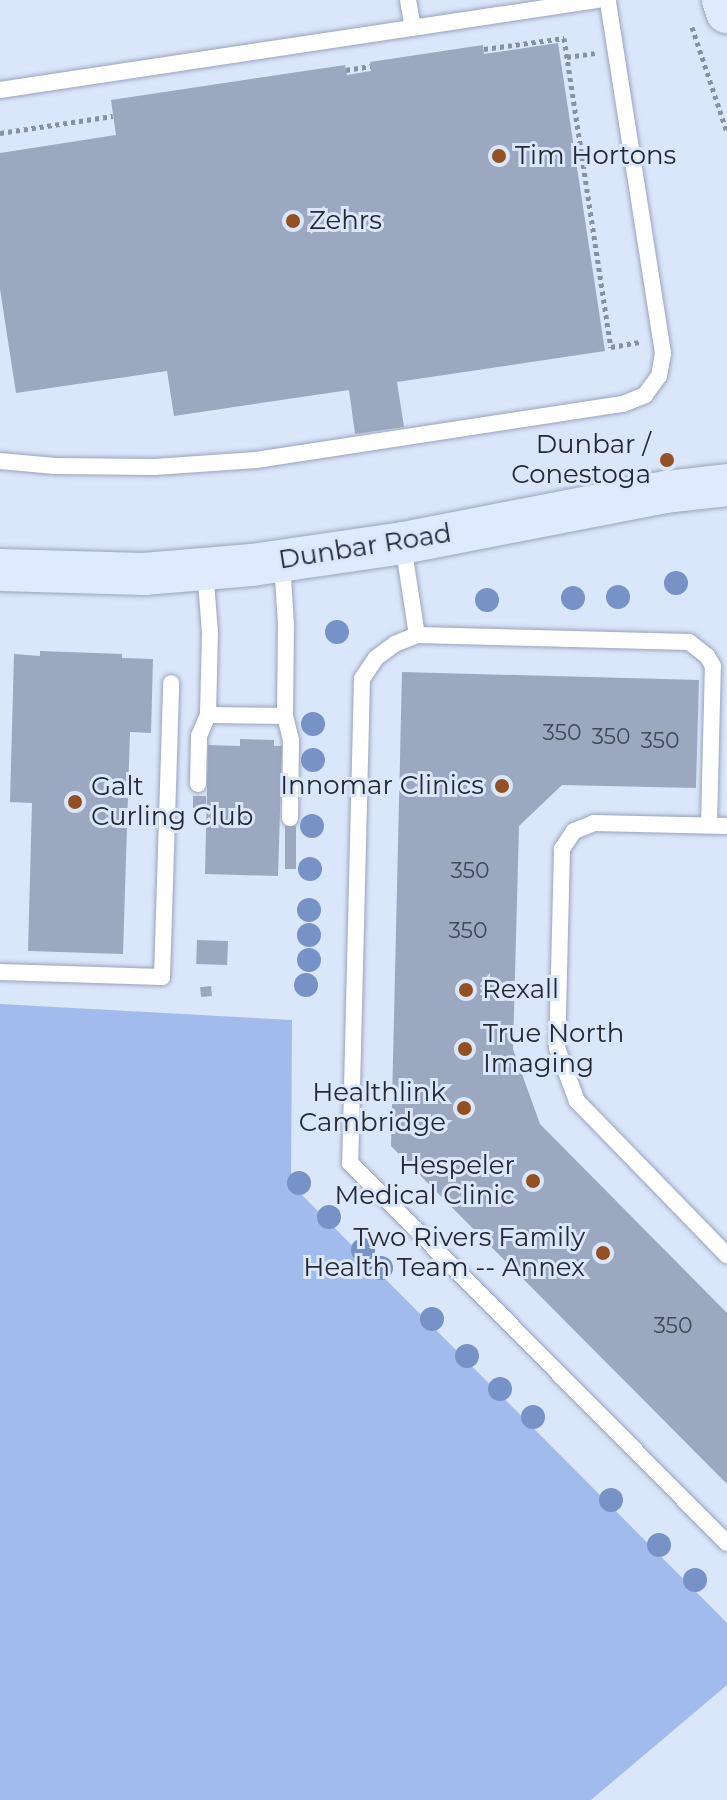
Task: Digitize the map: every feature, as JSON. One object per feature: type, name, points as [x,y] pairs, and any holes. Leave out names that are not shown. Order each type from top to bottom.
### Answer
[{"type":"street","name":"Dunbar Road","points":[[0,570],[144,574],[282,561],[403,543],[666,492],[727,485]]},
{"type":"lane","points":[[408,0],[413,28]]},
{"type":"lane","points":[[0,90],[598,0]]},
{"type":"lane","points":[[0,461],[55,466],[155,467],[256,460],[623,404],[645,395],[659,376],[663,353],[608,0]]},
{"type":"lane","points":[[403,543],[417,635]]},
{"type":"lane","points":[[282,561],[286,625],[285,716],[291,740],[290,818]]},
{"type":"lane","points":[[198,784],[199,736],[208,715],[210,632],[204,569]]},
{"type":"lane","points":[[709,825],[713,666],[699,648],[689,642],[417,635],[385,651],[362,679],[350,1163],[727,1543]]},
{"type":"lane","points":[[0,972],[162,977],[171,683]]},
{"type":"lane","points":[[208,715],[285,716]]},
{"type":"lane","points":[[727,826],[594,823],[574,831],[562,849],[557,1048],[577,1101],[727,1255]]},
{"type":"path","points":[[713,9],[727,132]]},
{"type":"path","points":[[484,49],[564,38],[611,347],[640,342]]},
{"type":"path","points":[[346,70],[371,66]]},
{"type":"path","points":[[0,133],[113,116]]},
{"type":"shaded area","points":[[0,1004],[292,1020],[291,1184],[727,1623],[727,1685],[591,1800],[0,1800]]},
{"type":"building","name":"Zehrs","points":[[558,43],[605,351],[397,382],[404,427],[355,434],[349,390],[174,416],[167,371],[16,393],[0,289],[0,153],[116,135],[111,100],[345,65],[347,75],[371,71],[370,62],[483,45],[484,54]]},
{"type":"building","name":"Galt Curling Club","points":[[40,651],[122,654],[122,658],[153,659],[151,733],[130,732],[123,954],[28,951],[32,803],[10,802],[14,654],[40,656]]},
{"type":"building","points":[[402,672],[699,680],[696,788],[562,785],[519,826],[513,1049],[540,1124],[727,1313],[727,1484],[391,1146]]},
{"type":"building","points":[[240,739],[274,740],[274,746],[282,746],[278,876],[205,874],[208,745],[240,746]]},
{"type":"building","points":[[193,796],[206,796],[206,808],[193,808]]},
{"type":"building","points":[[285,826],[296,826],[296,869],[285,869]]},
{"type":"building","points":[[197,940],[228,941],[227,965],[196,964]]},
{"type":"building","points":[[211,986],[212,996],[201,997],[200,987]]},
{"type":"place","name":"Tim Hortons","points":[[499,156]]},
{"type":"place","name":"Zehrs","points":[[293,221]]},
{"type":"place","name":"Dunbar / Conestoga","points":[[667,460]]},
{"type":"place","name":"Innomar Clinics","points":[[502,786]]},
{"type":"place","name":"Galt Curling Club","points":[[75,802]]},
{"type":"place","name":"Rexall","points":[[466,990]]},
{"type":"place","name":"True North Imaging","points":[[465,1049]]},
{"type":"place","name":"Healthlink Cambridge","points":[[464,1108]]},
{"type":"place","name":"Hespeler Medical Clinic","points":[[533,1181]]},
{"type":"place","name":"Two Rivers Family Health Team -- Annex","points":[[603,1253]]}]
